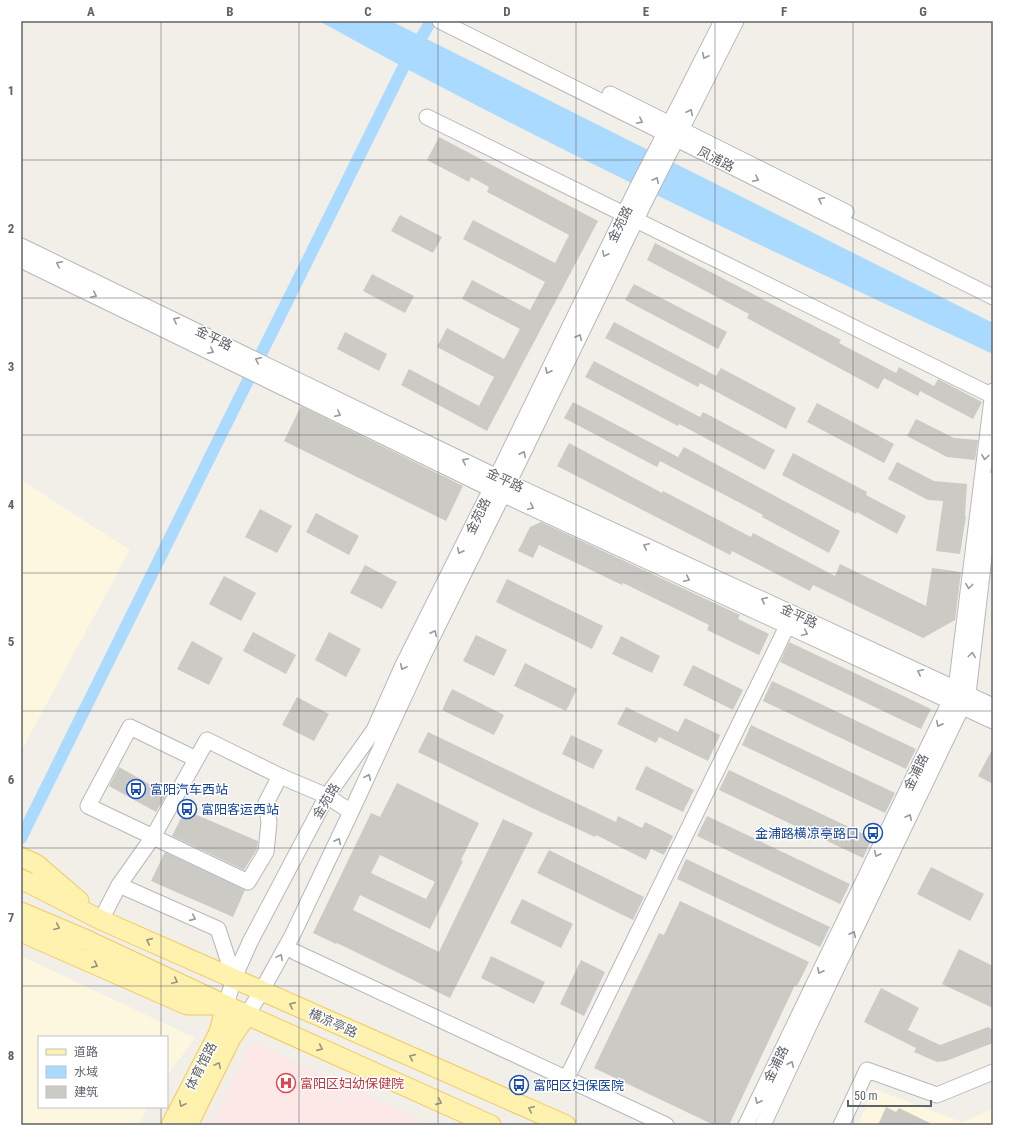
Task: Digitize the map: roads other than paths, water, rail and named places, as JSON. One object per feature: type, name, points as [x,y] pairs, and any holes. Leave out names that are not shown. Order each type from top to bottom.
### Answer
[{"type":"main road","name":"横凉亭路","points":[[28,860],[101,920]]},
{"type":"main road","name":"横凉亭路","points":[[21,880],[101,920],[566,1125]]},
{"type":"main road","points":[[21,912],[87,940],[246,1015],[491,1125]]},
{"type":"main road","points":[[21,932],[187,1006],[226,1005]]},
{"type":"main road","name":"体育馆路","points":[[171,1125],[219,1032],[226,1005]]},
{"type":"main road","name":"体育馆路","points":[[188,1125],[231,1038],[246,1015]]},
{"type":"street","name":"凤浦路","points":[[441,21],[993,286]]},
{"type":"street","name":"凤浦路","points":[[463,21],[673,132],[993,297]]},
{"type":"street","name":"金苑路","points":[[226,1005],[234,978],[250,942],[327,796],[374,730],[403,666],[500,486],[630,216],[673,132],[722,21]]},
{"type":"street","name":"金苑路","points":[[673,132],[736,21]]},
{"type":"street","points":[[427,117],[993,394]]},
{"type":"street","name":"金平路","points":[[21,246],[233,355],[500,486]]},
{"type":"street","points":[[21,260],[233,355]]},
{"type":"street","name":"金平路","points":[[277,377],[303,397],[959,697],[993,706]]},
{"type":"street","name":"金浦路","points":[[746,1125],[959,697],[993,394]]},
{"type":"street","name":"金浦路","points":[[763,1125],[959,697],[993,480]]},
{"type":"street","points":[[246,1015],[262,992],[293,934],[351,812],[500,486]]},
{"type":"street","points":[[567,1078],[791,619]]},
{"type":"street","points":[[959,697],[993,721]]},
{"type":"street","points":[[196,759],[130,727],[88,806],[248,882],[266,852],[269,822],[266,803],[280,776]]},
{"type":"street","points":[[101,920],[119,885],[153,837],[207,740],[280,776],[327,796],[351,812]]},
{"type":"street","points":[[119,885],[218,929],[234,978]]},
{"type":"street","points":[[296,952],[666,1125]]},
{"type":"street","points":[[841,1125],[867,1070],[937,1095],[993,1072]]},
{"type":"water","points":[[319,21],[391,21],[993,323],[993,354],[653,194],[485,110]]},
{"type":"waterway","points":[[21,838],[403,68],[431,21]]},
{"type":"place","name":"富阳汽车西站","points":[[136,789]]},
{"type":"place","name":"富阳客运西站","points":[[187,809]]},
{"type":"place","name":"金浦路横凉亭路口","points":[[873,833]]},
{"type":"place","name":"富阳区妇幼保健院","points":[[286,1083]]},
{"type":"place","name":"富阳区妇保医院","points":[[519,1085]]}]
